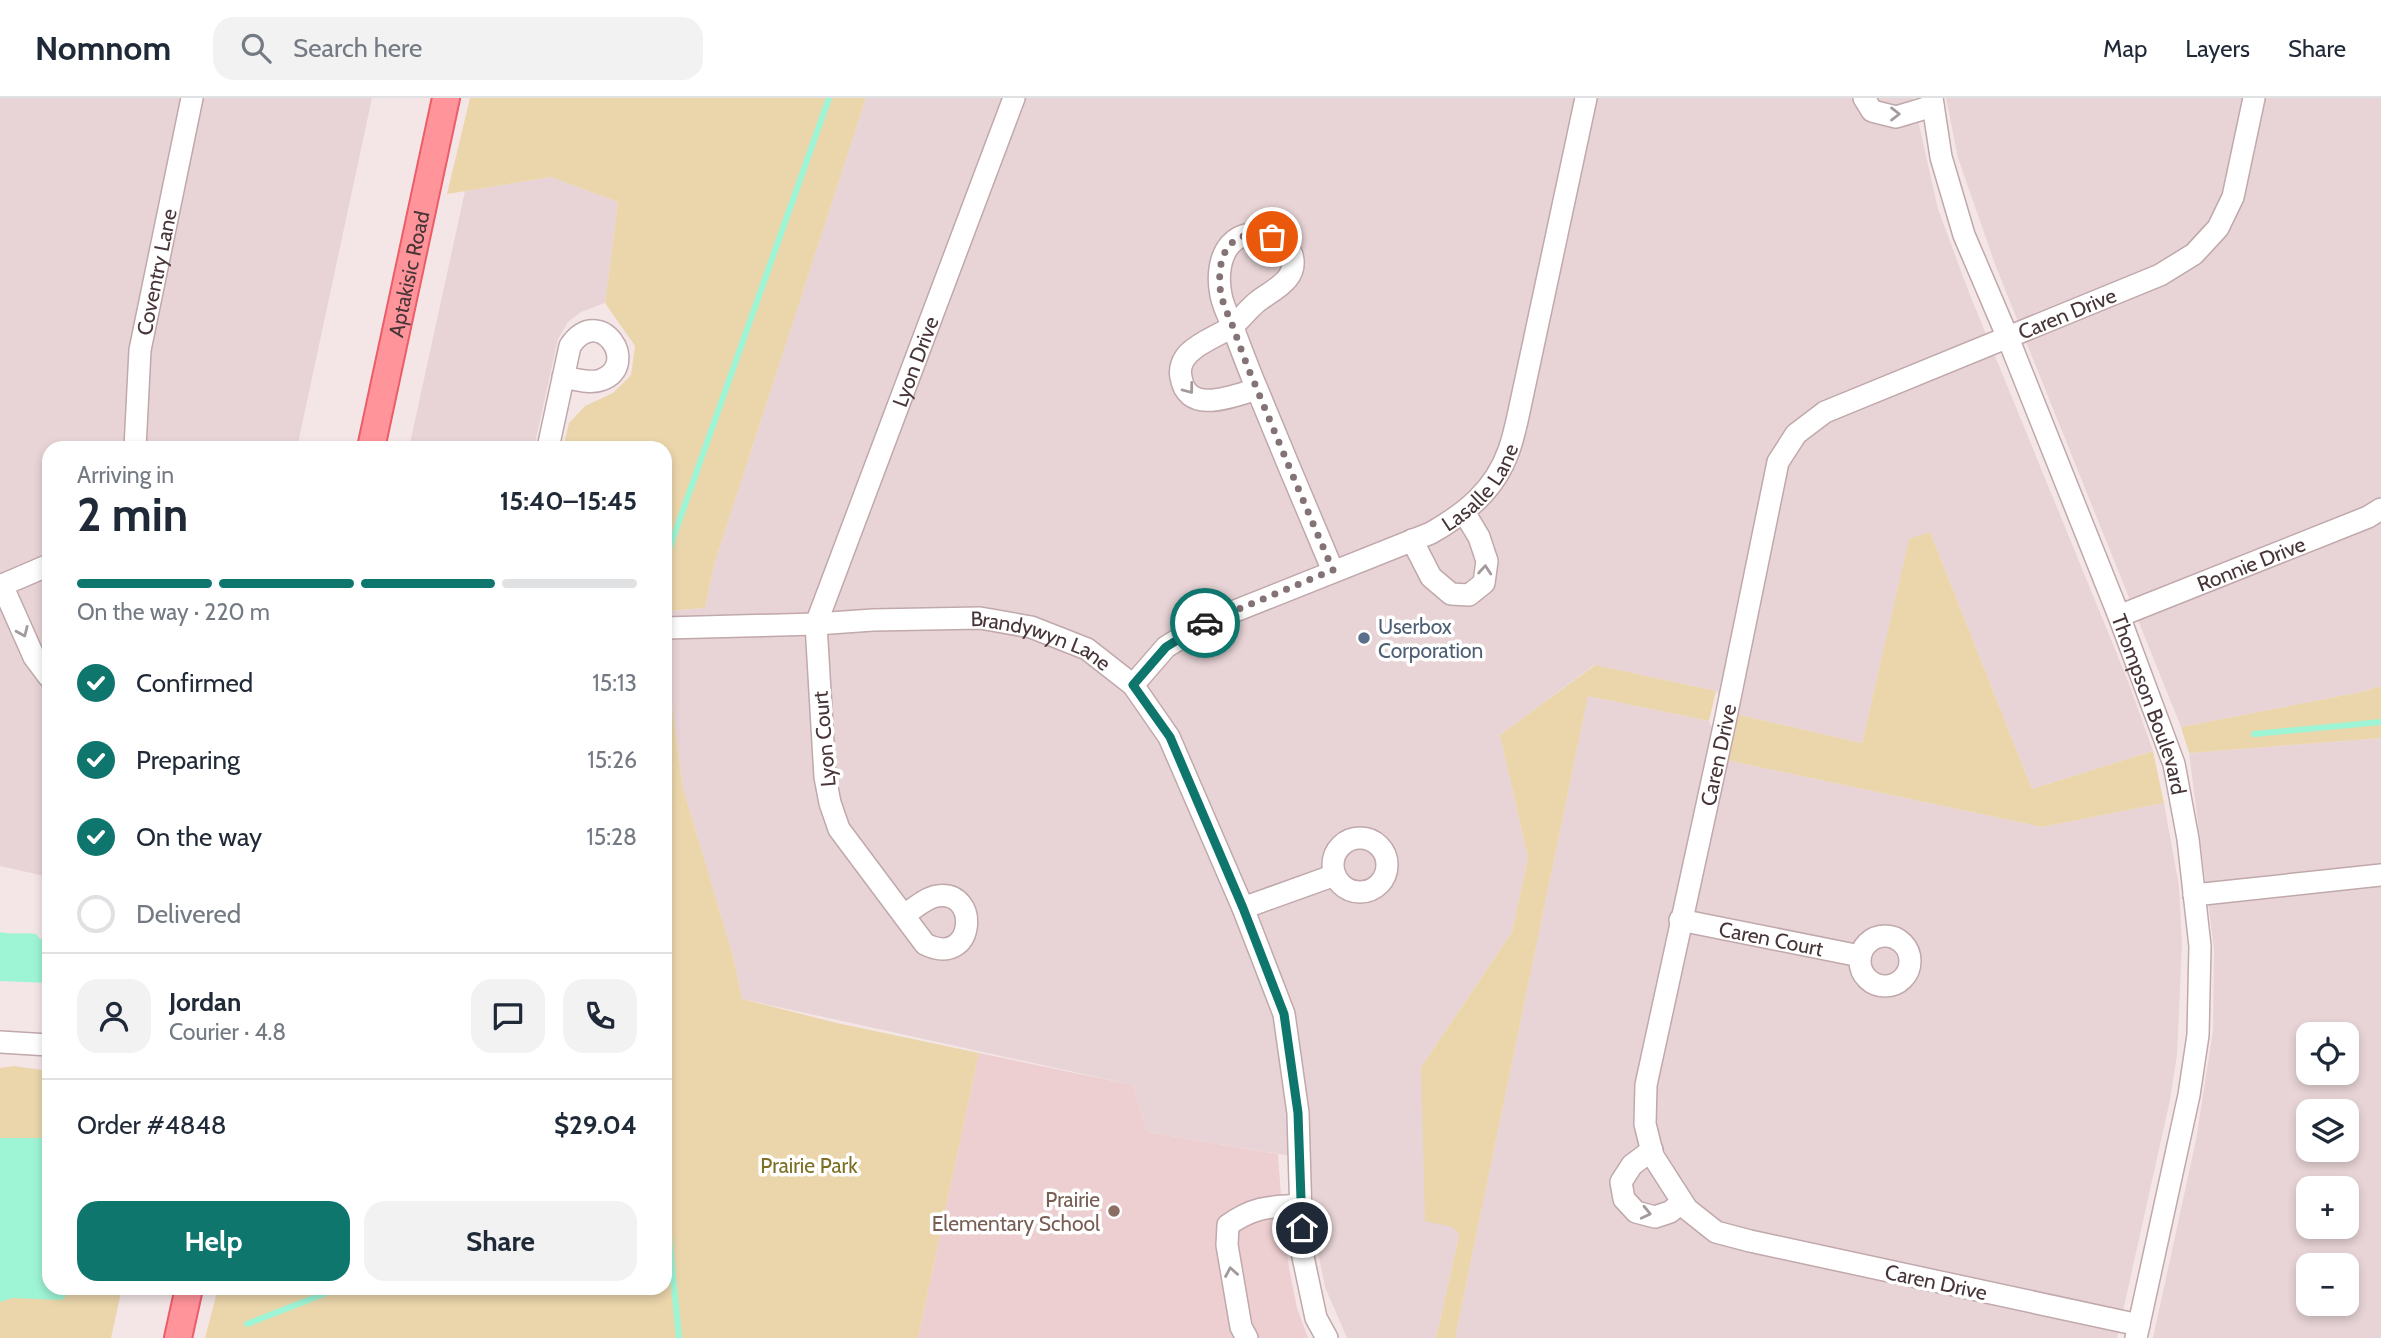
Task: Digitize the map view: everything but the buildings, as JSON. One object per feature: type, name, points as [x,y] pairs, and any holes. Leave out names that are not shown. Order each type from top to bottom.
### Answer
[{"type":"main road","name":"Aptakisic Road","points":[[372,441],[446,98]]},
{"type":"main road","points":[[178,1338],[187,1295]]},
{"type":"street","name":"Coventry Lane","points":[[135,441],[139,350],[192,98]]},
{"type":"street","name":"Lyon Drive","points":[[816,624],[1014,98]]},
{"type":"street","name":"Lasalle Lane","points":[[1133,685],[1166,647],[1205,623],[1431,533],[1464,512],[1487,490],[1509,451],[1586,98]]},
{"type":"street","points":[[1864,98],[1872,111],[1896,117],[1932,102]]},
{"type":"street","name":"Caren Drive","points":[[2137,1332],[1716,1232],[1686,1209],[1652,1150],[1645,1124],[1646,1085],[1680,920],[1726,722],[1778,462],[1796,434],[1825,412],[2160,275],[2194,254],[2218,228],[2234,197],[2254,98]]},
{"type":"street","name":"Thompson Boulevard","points":[[1932,102],[1941,157],[1964,235],[2119,616],[2174,764],[2188,839],[2200,946],[2198,1035],[2189,1096],[2137,1332]]},
{"type":"street","points":[[1257,389],[1207,401],[1190,395],[1180,373],[1187,355],[1232,326],[1333,570]]},
{"type":"street","points":[[549,441],[563,377]]},
{"type":"street","name":"Ronnie Drive","points":[[2119,616],[2368,517],[2381,509]]},
{"type":"street","points":[[1412,540],[1432,576],[1451,594],[1469,595],[1483,583],[1487,561],[1479,537],[1464,512]]},
{"type":"street","points":[[42,568],[1,586],[34,657],[42,668]]},
{"type":"street","name":"Brandywyn Lane","points":[[672,628],[980,618],[1031,627],[1087,649],[1133,685],[1170,737],[1243,908],[1284,1014],[1298,1113],[1302,1252],[1316,1318],[1327,1338]]},
{"type":"street","name":"Lyon Court","points":[[816,624],[825,777],[830,803],[839,829],[904,915]]},
{"type":"street","points":[[1243,908],[1335,875]]},
{"type":"street","points":[[2194,895],[2381,875]]},
{"type":"street","name":"Caren Court","points":[[1680,920],[1860,956]]},
{"type":"street","points":[[0,1042],[42,1045]]},
{"type":"street","points":[[1652,1150],[1632,1165],[1621,1182],[1624,1199],[1636,1213],[1655,1217],[1670,1212],[1682,1202]]},
{"type":"street","points":[[1247,1338],[1241,1327],[1227,1245],[1228,1224],[1246,1212],[1301,1205]]},
{"type":"shaded area","points":[[0,98],[372,98],[298,441],[42,441],[42,875],[0,866]]},
{"type":"shaded area","points":[[866,98],[1913,98],[1938,209],[1968,290],[2128,681],[2153,751],[2032,789],[1930,532],[1909,540],[1862,743],[1735,714],[1716,691],[1594,665],[1500,735],[1528,858],[1512,932],[1421,1067],[1452,1227],[1458,1231],[1436,1338],[1347,1338],[1325,1287],[1317,1247],[1309,1159],[1147,1132],[1133,1085],[742,999],[733,956],[683,788],[672,705],[672,611],[705,608],[714,565]]},
{"type":"shaded area","points":[[1946,98],[2381,98],[2381,686],[2181,727],[1996,267],[1958,158]]},
{"type":"shaded area","points":[[551,177],[618,202],[605,303],[581,312],[568,322],[558,339],[536,441],[411,441],[465,191]]},
{"type":"shaded area","points":[[1588,696],[1709,721],[1726,760],[2042,827],[2164,803],[2179,886],[2182,944],[2177,1055],[2170,1100],[2117,1338],[1455,1338]]},
{"type":"shaded area","points":[[2381,738],[2381,1338],[2153,1338],[2196,1140],[2213,1030],[2214,949],[2189,753]]},
{"type":"shaded area","points":[[0,932],[36,934],[42,939],[42,983],[0,981]]},
{"type":"shaded area","name":"Prairie Elementary School","points":[[979,1053],[1133,1085],[1147,1132],[1278,1154],[1284,1237],[1297,1308],[1308,1338],[918,1338]]},
{"type":"shaded area","points":[[0,1138],[42,1138],[42,1295],[67,1295],[62,1300],[12,1298],[0,1302]]},
{"type":"green space","name":"Prairie Park","points":[[470,98],[866,98],[714,565],[705,608],[672,611],[672,441],[565,441],[569,423],[585,406],[613,393],[631,375],[635,346],[605,303],[618,202],[551,177],[447,194]]},
{"type":"green space","points":[[1930,532],[2032,789],[2153,751],[2164,803],[2042,827],[1726,760],[1735,714],[1862,743],[1909,539]]},
{"type":"green space","points":[[1595,665],[1716,691],[1709,721],[1588,696],[1455,1338],[1436,1338],[1458,1232],[1452,1227],[1425,1221],[1421,1067],[1512,932],[1528,858],[1500,735]]},
{"type":"green space","points":[[2381,686],[2381,738],[2189,753],[2181,727],[2361,692]]},
{"type":"green space","name":"Prairie Park","points":[[672,705],[683,788],[733,956],[742,999],[837,1023],[979,1053],[918,1338],[205,1338],[216,1295],[672,1295]]},
{"type":"green space","points":[[14,1066],[42,1070],[42,1295],[120,1295],[111,1338],[0,1338],[0,1068]]},
{"type":"waterway","points":[[672,541],[829,98]]},
{"type":"waterway","points":[[2254,734],[2381,722]]},
{"type":"waterway","points":[[672,1266],[679,1338]]},
{"type":"waterway","points":[[247,1324],[321,1295]]},
{"type":"way so far","points":[[1205,623],[1333,570],[1244,358],[1220,293],[1220,267],[1223,254],[1230,243],[1248,234],[1258,233],[1272,237]]},
{"type":"place","name":"Userbox Corporation","points":[[1364,638]]},
{"type":"place","name":"Prairie Elementary School","points":[[1114,1211]]},
{"type":"route","points":[[1205,623],[1166,647],[1133,685],[1170,737],[1243,908],[1284,1014],[1298,1113],[1302,1228]]}]
